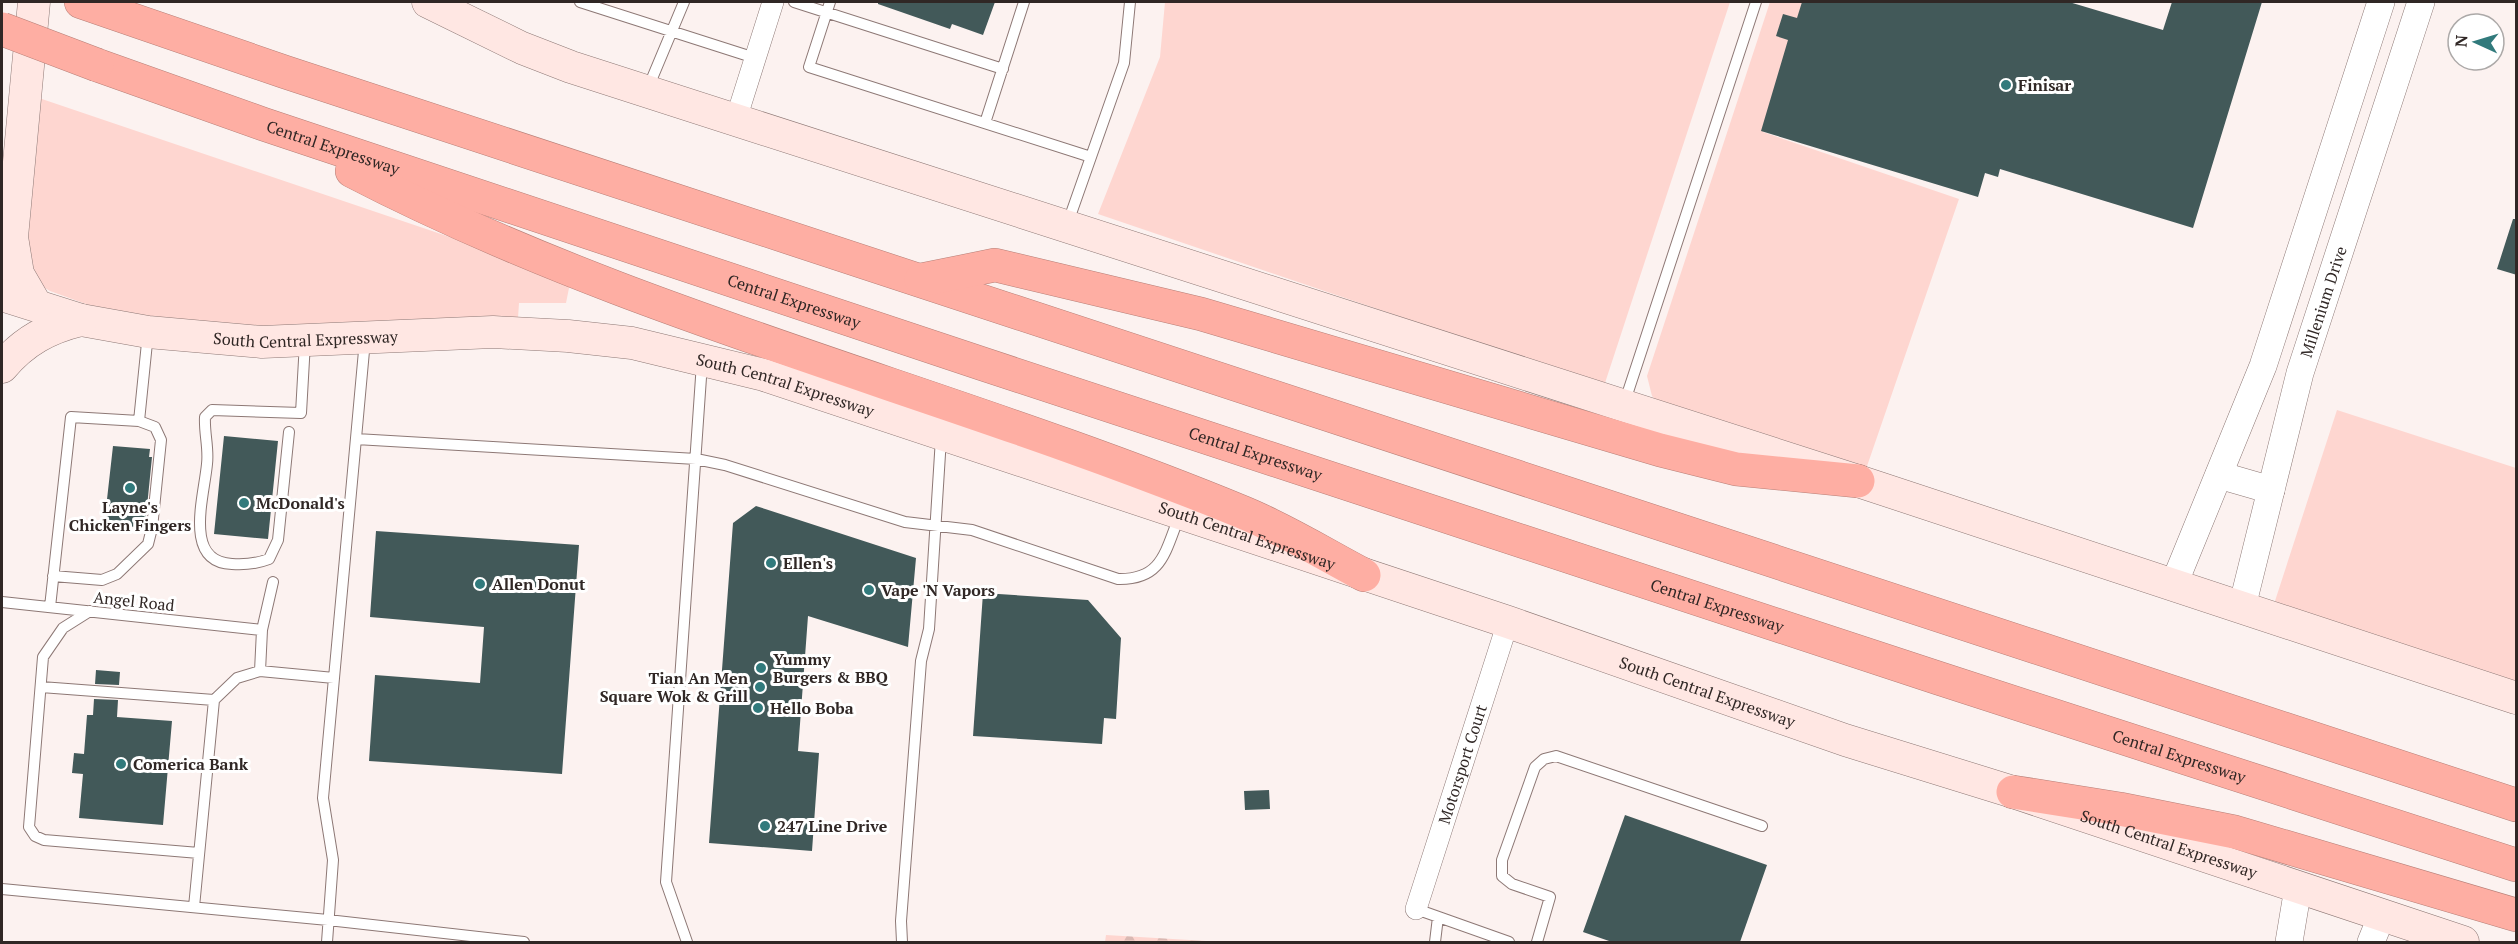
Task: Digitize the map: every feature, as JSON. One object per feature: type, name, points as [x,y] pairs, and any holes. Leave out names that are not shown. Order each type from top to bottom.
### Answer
[{"type":"highway","points":[[91,5],[919,280],[2517,805]]},
{"type":"highway","name":"Central Expressway","points":[[2,29],[263,124],[1938,678],[2517,864]]},
{"type":"highway","points":[[263,124],[434,213],[760,340],[1053,442],[1244,513],[1364,574]]},
{"type":"highway","points":[[919,280],[995,265],[1201,314],[1649,447],[1736,469],[1858,481]]},
{"type":"highway","points":[[2013,792],[2120,809],[2235,832],[2517,915]]},
{"type":"main road","points":[[34,2],[12,237],[18,274],[36,305]]},
{"type":"main road","points":[[435,3],[522,48],[647,91],[1858,481],[2517,698]]},
{"type":"main road","name":"South Central Expressway","points":[[2,295],[81,320],[148,332],[262,342],[305,342],[493,332],[558,335],[632,343],[703,358],[764,375],[1508,621],[1845,740],[2013,792],[2298,888],[2376,929],[2463,942]]},
{"type":"main road","points":[[2,367],[12,354],[54,326],[81,320]]},
{"type":"street","points":[[736,119],[773,2]]},
{"type":"street","points":[[2174,584],[2263,366],[2381,2]]},
{"type":"street","name":"Millenium Drive","points":[[2242,607],[2300,373],[2421,2]]},
{"type":"street","points":[[2218,475],[2271,490]]},
{"type":"street","name":"Motorsport Court","points":[[1416,909],[1508,621]]},
{"type":"street","points":[[2289,942],[2298,888]]},
{"type":"lane","points":[[580,2],[755,58]]},
{"type":"lane","points":[[647,91],[684,2]]},
{"type":"lane","points":[[794,2],[829,7],[1003,69]]},
{"type":"lane","points":[[985,123],[1024,2]]},
{"type":"lane","points":[[1067,226],[1125,63],[1130,2]]},
{"type":"lane","points":[[1623,407],[1756,2]]},
{"type":"lane","points":[[829,7],[809,67],[1091,157]]},
{"type":"lane","points":[[139,422],[148,332]]},
{"type":"lane","points":[[327,942],[333,860],[323,798],[365,339]]},
{"type":"lane","points":[[289,432],[278,540],[269,559],[256,564],[236,565],[212,560],[200,540],[208,459],[205,417],[212,410],[220,409],[301,413],[305,342]]},
{"type":"lane","points":[[687,942],[666,882],[703,358]]},
{"type":"lane","points":[[50,607],[53,576],[71,417],[139,422],[155,427],[161,440],[152,528],[148,544],[117,574],[102,579],[53,576]]},
{"type":"lane","points":[[902,942],[901,921],[921,661],[929,629],[937,526],[941,435]]},
{"type":"lane","points":[[356,439],[696,459],[725,465],[905,522],[972,530],[1118,579],[1134,579],[1149,574],[1157,566],[1180,514]]},
{"type":"lane","points":[[260,671],[262,630],[273,582]]},
{"type":"lane","name":"Angel Road","points":[[2,602],[262,630]]},
{"type":"lane","points":[[90,611],[63,628],[51,641],[43,657],[29,828],[35,836],[44,840],[199,854]]},
{"type":"lane","points":[[194,907],[214,700],[237,678],[260,671],[334,678]]},
{"type":"lane","points":[[41,687],[214,700]]},
{"type":"lane","points":[[1537,942],[1550,897],[1512,884],[1502,876],[1502,860],[1535,767],[1545,759],[1556,756],[1762,826]]},
{"type":"lane","points":[[2,889],[328,920],[524,942]]},
{"type":"lane","points":[[1416,909],[1509,942]]},
{"type":"lane","points":[[1435,942],[1438,917]]},
{"type":"green space","points":[[1165,2],[1730,2],[1604,386],[1098,214],[1160,57]]},
{"type":"green space","points":[[1770,2],[1805,2],[1763,132],[1959,199],[1865,472],[1659,404],[1652,396],[1647,376]]},
{"type":"green space","points":[[36,97],[571,278],[566,303],[519,303],[518,318],[329,329],[199,326],[105,311],[50,291],[35,282],[24,268]]},
{"type":"green space","points":[[2337,410],[2516,468],[2516,685],[2285,609],[2275,601]]},
{"type":"green space","points":[[1106,935],[1223,942],[1105,942]]},
{"type":"building","points":[[878,2],[995,2],[983,35],[952,24],[950,29],[878,4]]},
{"type":"building","name":"Finisar","points":[[1802,2],[2069,2],[2163,30],[2172,2],[2262,2],[2193,228],[2000,169],[1998,177],[1985,173],[1978,197],[1761,131],[1788,40],[1776,36],[1783,14],[1797,18]]},
{"type":"building","points":[[2513,219],[2517,219],[2517,275],[2497,269]]},
{"type":"building","name":"McDonald's","points":[[224,436],[278,441],[268,539],[214,534]]},
{"type":"building","name":"Layne's Chicken Fingers","points":[[113,446],[150,449],[149,457],[152,457],[145,527],[104,526]]},
{"type":"building","points":[[756,506],[916,558],[908,647],[808,616],[798,751],[819,753],[812,851],[709,843],[733,523]]},
{"type":"building","points":[[376,531],[579,545],[562,774],[369,761],[375,675],[480,683],[484,627],[370,617]]},
{"type":"building","points":[[983,593],[1088,600],[1121,638],[1116,719],[1104,718],[1102,744],[973,736]]},
{"type":"building","points":[[96,670],[120,672],[119,685],[95,684]]},
{"type":"building","name":"Comerica Bank","points":[[94,699],[118,700],[117,717],[172,721],[163,825],[79,818],[83,774],[72,773],[74,753],[84,754],[87,715],[93,715]]},
{"type":"building","points":[[1269,790],[1270,809],[1245,810],[1244,791]]},
{"type":"building","points":[[1625,815],[1767,865],[1740,942],[1612,942],[1583,932]]},
{"type":"place","name":"Finisar","points":[[2006,85]]},
{"type":"place","name":"Layne's Chicken Fingers","points":[[130,488]]},
{"type":"place","name":"McDonald's","points":[[244,503]]},
{"type":"place","name":"Ellen's","points":[[771,563]]},
{"type":"place","name":"Allen Donut","points":[[480,584]]},
{"type":"place","name":"Vape 'N Vapors","points":[[869,590]]},
{"type":"place","name":"Yummy Burgers & BBQ","points":[[761,668]]},
{"type":"place","name":"Tian An Men Square Wok & Grill","points":[[760,687]]},
{"type":"place","name":"Hello Boba","points":[[758,708]]},
{"type":"place","name":"Comerica Bank","points":[[121,764]]},
{"type":"place","name":"247 Line Drive","points":[[765,826]]}]
